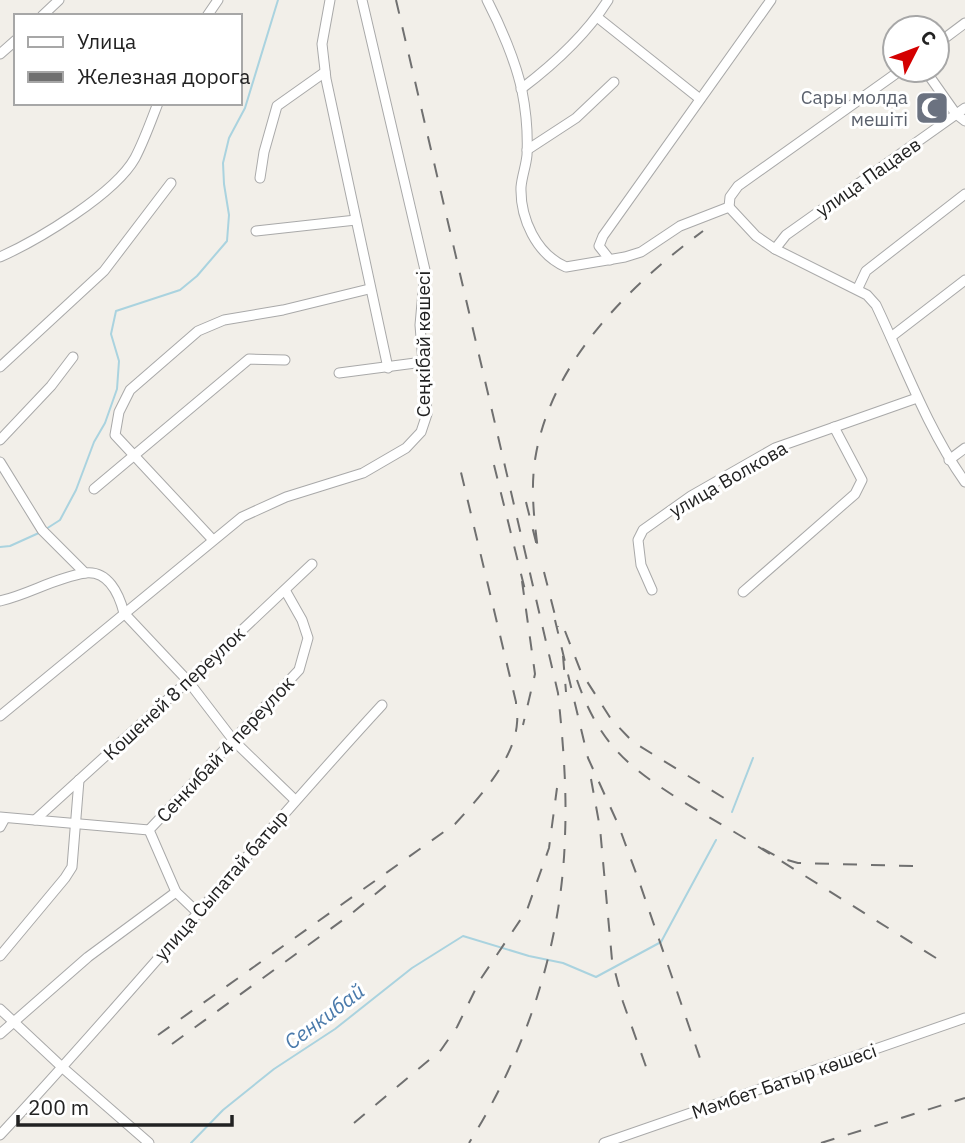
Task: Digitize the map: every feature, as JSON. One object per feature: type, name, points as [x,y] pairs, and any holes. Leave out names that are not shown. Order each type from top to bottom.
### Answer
[{"type":"street","points":[[44,14],[59,0]]},
{"type":"street","points":[[330,0],[322,44],[325,72],[369,289],[388,368]]},
{"type":"street","name":"Сеңкібай көшесі","points":[[0,716],[242,517],[286,497],[363,473],[406,447],[421,432],[427,414],[420,325],[425,270],[362,0]]},
{"type":"street","points":[[522,89],[547,69],[597,17],[608,0]]},
{"type":"street","points":[[610,260],[599,246],[604,236],[771,0]]},
{"type":"street","points":[[492,3],[522,89],[527,150],[521,187],[531,234],[557,263],[566,267],[640,252],[680,226],[729,207]]},
{"type":"street","points":[[597,17],[700,99]]},
{"type":"street","points":[[0,54],[14,42]]},
{"type":"street","points":[[260,178],[277,106],[325,72]]},
{"type":"street","points":[[527,150],[576,118],[614,82]]},
{"type":"street","points":[[881,84],[738,186],[730,197],[729,207],[756,236],[775,249],[858,288],[876,304],[917,398],[949,460],[965,482]]},
{"type":"street","points":[[935,84],[956,114],[965,121]]},
{"type":"street","points":[[0,257],[40,235],[113,186],[134,159],[157,105]]},
{"type":"street","name":"улица Пацаев","points":[[775,249],[786,235],[965,108]]},
{"type":"street","points":[[0,367],[104,271],[171,183]]},
{"type":"street","points":[[858,288],[866,271],[965,194]]},
{"type":"street","points":[[256,231],[356,220]]},
{"type":"street","points":[[891,337],[965,280]]},
{"type":"street","points":[[214,540],[116,435],[119,412],[130,390],[198,331],[224,320],[283,310],[369,289]]},
{"type":"street","points":[[0,440],[51,386],[73,357]]},
{"type":"street","points":[[94,489],[249,359],[285,360]]},
{"type":"street","points":[[339,373],[423,362]]},
{"type":"street","name":"улица Волкова","points":[[652,590],[637,548],[643,530],[691,496],[775,448],[917,398]]},
{"type":"street","points":[[743,592],[855,494],[862,480],[834,427]]},
{"type":"street","points":[[949,460],[965,448]]},
{"type":"street","points":[[2,470],[42,530],[85,573]]},
{"type":"street","name":"Кошеней 8 переулок","points":[[35,820],[312,564]]},
{"type":"street","points":[[0,601],[23,596],[63,577],[93,572],[101,575],[120,598],[124,613],[188,681],[234,741],[295,800]]},
{"type":"street","name":"Сенкибай 4 переулок","points":[[149,830],[299,670],[308,638],[302,620],[285,590]]},
{"type":"street","name":"улица Сыпатай батыр","points":[[0,1135],[63,1068],[295,800],[382,705]]},
{"type":"street","points":[[0,956],[72,867],[79,780]]},
{"type":"street","points":[[0,827],[2,817]]},
{"type":"street","name":"Сенкибай 4 переулок","points":[[2,817],[149,830]]},
{"type":"street","name":"Сенкибай 4 переулок","points":[[149,830],[176,892],[198,914]]},
{"type":"street","points":[[0,1034],[88,957],[176,892]]},
{"type":"street","points":[[0,1010],[149,1143]]},
{"type":"street","name":"Мәмбет Батыр көшесі","points":[[604,1143],[965,1018]]},
{"type":"waterway","points":[[46,529],[60,520],[76,490],[117,389],[119,361],[111,334],[116,311],[180,290],[197,276],[227,241],[229,215],[223,163],[229,138],[245,108],[278,0]]},
{"type":"waterway","points":[[0,547],[10,546],[41,532]]},
{"type":"waterway","points":[[732,812],[753,758]]},
{"type":"waterway","name":"Сенкибай","points":[[191,1143],[223,1110],[274,1069],[335,1029],[412,968],[463,936],[529,956],[563,963],[596,977],[661,942],[716,840]]},
{"type":"railway","points":[[396,0],[558,693],[564,764],[562,877],[548,957],[524,1035],[508,1072],[469,1143]]},
{"type":"railway","points":[[526,502],[538,550],[533,502],[534,466],[545,420],[559,387],[598,328],[622,301],[703,231]]},
{"type":"railway","points":[[158,1035],[455,824],[503,764],[515,737],[516,702],[459,464]]},
{"type":"railway","points":[[494,465],[525,590]]},
{"type":"railway","points":[[544,572],[558,627]]},
{"type":"railway","points":[[522,581],[535,674],[523,725]]},
{"type":"railway","points":[[555,620],[588,758],[618,824],[703,1067]]},
{"type":"railway","points":[[565,631],[581,672],[611,719],[633,742],[724,798]]},
{"type":"railway","points":[[563,656],[566,692]]},
{"type":"railway","points":[[577,680],[598,726],[629,763],[663,789],[754,844]]},
{"type":"railway","points":[[591,779],[600,828],[612,960],[623,1002],[650,1078]]},
{"type":"railway","points":[[354,1123],[441,1050],[457,1027],[480,980],[527,910],[549,848],[557,788]]},
{"type":"railway","points":[[913,866],[798,863],[780,858],[754,844],[944,963]]},
{"type":"railway","points":[[172,1044],[351,914],[395,878]]},
{"type":"railway","points":[[821,1143],[965,1098]]},
{"type":"place","name":"Сары молда мешіті","points":[[932,108]]}]
